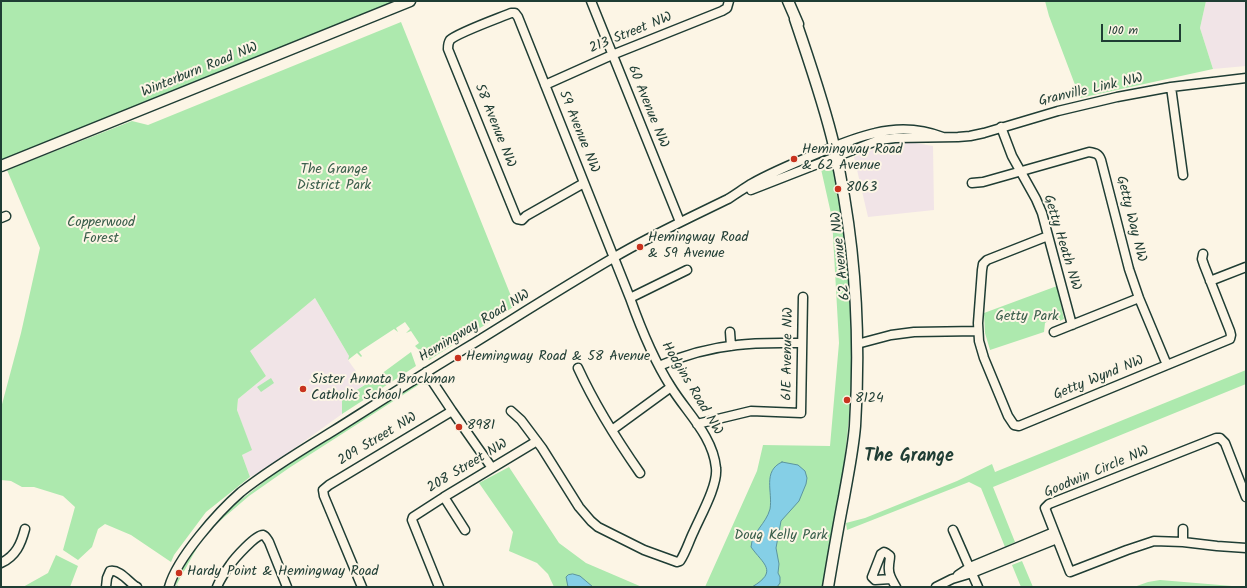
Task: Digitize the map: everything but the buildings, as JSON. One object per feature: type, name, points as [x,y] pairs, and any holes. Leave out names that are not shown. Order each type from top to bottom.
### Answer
[{"type":"main road","name":"Winterburn Road NW","points":[[1,166],[410,1]]},
{"type":"main road","name":"62 Avenue NW","points":[[788,1],[838,150],[849,225],[860,343],[862,394],[855,426],[828,587]]},
{"type":"street","name":"60 Avenue NW","points":[[590,1],[680,222]]},
{"type":"street","name":"213 Street NW","points":[[545,85],[612,55],[722,11],[728,5]]},
{"type":"street","name":"58 Avenue NW","points":[[518,17],[515,13],[511,13],[465,32],[451,39],[448,44],[448,49],[517,219],[522,220],[526,216],[584,183]]},
{"type":"street","name":"59 Avenue NW","points":[[518,17],[613,258]]},
{"type":"street","name":"Granville Link NW","points":[[838,150],[895,138],[970,136],[1112,98],[1171,87],[1246,78]]},
{"type":"street","points":[[1171,87],[1183,175]]},
{"type":"street","name":"Getty Heath NW","points":[[1002,128],[1012,156],[1039,205],[1072,325]]},
{"type":"street","name":"Hemingway Road NW","points":[[169,587],[181,561],[210,523],[240,493],[287,460],[426,372],[613,258],[791,164],[838,150]]},
{"type":"street","name":"Getty Way NW","points":[[1020,171],[1090,152],[1095,152],[1099,155],[1129,269],[1139,298],[1167,365]]},
{"type":"street","points":[[972,183],[983,182],[1020,171]]},
{"type":"street","points":[[860,343],[892,335],[914,332],[978,330],[983,264],[987,260],[1048,236]]},
{"type":"street","name":"Getty Wynd NW","points":[[978,330],[979,341],[983,353],[1008,416],[1014,425],[1018,426],[1230,339],[1230,330],[1202,259],[1203,254]]},
{"type":"street","name":"Hodgins Road NW","points":[[511,411],[521,420],[537,441],[579,507],[591,521],[598,527],[644,550],[677,562],[682,558],[711,494],[716,478],[717,469],[714,452],[706,437],[671,387],[659,366],[641,327],[613,258]]},
{"type":"street","points":[[1210,281],[1246,267]]},
{"type":"street","points":[[630,298],[687,270]]},
{"type":"street","name":"61E Avenue NW","points":[[697,424],[751,411],[801,413],[803,296]]},
{"type":"street","points":[[1054,332],[1139,298]]},
{"type":"street","points":[[730,332],[731,346]]},
{"type":"street","points":[[659,366],[695,352],[731,346],[802,343]]},
{"type":"street","points":[[578,368],[587,387],[612,430],[640,473]]},
{"type":"street","points":[[426,372],[492,468]]},
{"type":"street","points":[[612,430],[671,387]]},
{"type":"street","name":"209 Street NW","points":[[362,587],[324,496],[324,490],[329,485],[452,411]]},
{"type":"street","name":"Goodwin Circle NW","points":[[1246,497],[1225,444],[1220,438],[1216,438],[1049,504],[1045,508],[1070,572],[1154,541],[1183,542],[1246,548]]},
{"type":"street","name":"208 Street NW","points":[[439,587],[412,520],[413,517],[537,441]]},
{"type":"street","points":[[444,497],[465,530]]},
{"type":"street","points":[[1,563],[14,555],[21,542],[25,529]]},
{"type":"street","points":[[1183,529],[1183,542]]},
{"type":"street","points":[[953,530],[978,587]]},
{"type":"street","points":[[217,587],[220,579],[231,563],[259,535],[265,536],[269,542],[287,587]]},
{"type":"street","points":[[936,587],[971,570],[1055,536]]},
{"type":"street","points":[[106,587],[107,578],[112,570],[117,571],[135,587]]},
{"type":"street","points":[[891,579],[896,587]]},
{"type":"shaded area","points":[[1206,1],[1246,1],[1246,66],[1213,69],[1200,28]]},
{"type":"shaded area","points":[[910,142],[933,146],[934,210],[868,217],[854,157],[883,146]]},
{"type":"shaded area","name":"Sister Annata Brockman Catholic School","points":[[315,298],[349,356],[348,360],[360,377],[369,375],[372,380],[342,399],[342,414],[263,471],[250,477],[242,455],[251,450],[237,410],[238,399],[266,376],[249,351]]},
{"type":"green space","points":[[1,1],[397,1],[1,161]]},
{"type":"green space","points":[[1045,1],[1206,1],[1200,28],[1213,69],[1080,98],[1049,16]]},
{"type":"green space","name":"The Grange District Park","points":[[401,22],[515,306],[429,360],[426,360],[425,358],[426,355],[424,350],[420,351],[415,346],[419,343],[411,331],[406,333],[410,329],[405,322],[396,328],[398,332],[394,329],[359,352],[362,356],[361,357],[357,353],[348,360],[349,356],[315,298],[250,351],[266,376],[238,399],[237,410],[252,450],[242,455],[250,477],[206,512],[174,555],[171,562],[131,535],[105,524],[98,529],[92,547],[78,560],[63,550],[75,507],[63,496],[34,487],[22,487],[11,481],[1,480],[1,408],[21,333],[40,248],[7,170],[132,121],[148,125]]},
{"type":"green space","name":"Doug Kelly Park","points":[[832,163],[841,208],[849,278],[852,363],[849,419],[844,464],[823,587],[705,587],[757,471],[763,445],[830,446],[839,343],[832,218],[821,169]]},
{"type":"green space","name":"Getty Park","points":[[1057,286],[1064,319],[1060,321],[1051,319],[1045,323],[1044,332],[990,350],[985,333],[984,313]]},
{"type":"green space","points":[[411,352],[416,366],[342,414],[342,399],[373,380]]},
{"type":"green space","points":[[1246,370],[1246,384],[993,487],[1015,542],[1005,547],[981,488],[969,482],[847,530],[846,523],[865,518],[957,481],[992,464],[995,472]]},
{"type":"green space","points":[[271,378],[274,383],[261,392],[257,387]]},
{"type":"green space","points":[[419,381],[423,381],[427,385],[420,384],[289,468],[249,496],[214,526],[200,543],[177,584],[177,587],[176,583],[181,571],[193,549],[213,524],[233,506],[279,470]]},
{"type":"green space","points":[[509,467],[559,543],[586,563],[642,587],[554,587],[548,574],[537,563],[509,551],[513,532],[479,483]]},
{"type":"green space","points":[[56,555],[78,566],[70,587],[23,587],[48,573]]},
{"type":"green space","points":[[1022,561],[1033,587],[1021,587],[1012,565]]},
{"type":"green space","points":[[1160,580],[1244,587],[1134,587]]},
{"type":"water","points":[[782,462],[798,465],[805,471],[807,478],[806,484],[799,501],[781,521],[776,548],[780,583],[777,587],[752,587],[765,576],[767,572],[764,563],[751,547],[756,532],[770,509],[770,476],[776,466]]},
{"type":"water","points":[[573,574],[580,576],[593,587],[568,587],[566,577]]},
{"type":"place","name":"Hemingway Road & 62 Avenue","points":[[794,159]]},
{"type":"place","name":"8063","points":[[838,189]]},
{"type":"place","name":"Hemingway Road & 59 Avenue","points":[[640,247]]},
{"type":"place","name":"Hemingway Road & 58 Avenue","points":[[458,358]]},
{"type":"place","name":"Sister Annata Brockman Catholic School","points":[[303,389]]},
{"type":"place","name":"8124","points":[[847,400]]},
{"type":"place","name":"8981","points":[[459,427]]},
{"type":"place","name":"Hardy Point & Hemingway Road","points":[[179,573]]},
{"type":"district","name":"The Grange","points":[[909,458]]},
{"type":"park label","name":"Copperwood Forest","points":[[101,232]]}]
